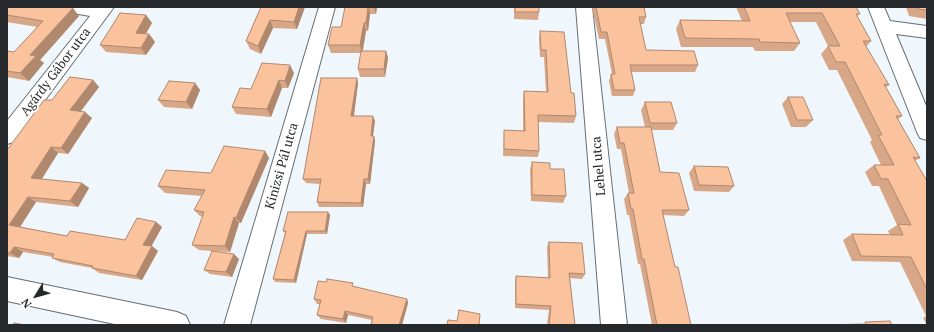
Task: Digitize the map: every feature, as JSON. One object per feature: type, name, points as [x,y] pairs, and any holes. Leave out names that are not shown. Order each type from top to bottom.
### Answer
[{"type":"street","points":[[67,7],[104,10]]},
{"type":"street","name":"Kinizsi Pál utca","points":[[237,325],[327,7]]},
{"type":"street","name":"Lehel utca","points":[[584,7],[614,325]]},
{"type":"street","points":[[876,7],[927,132]]},
{"type":"street","name":"Agárdy Gábor utca","points":[[7,136],[104,10]]},
{"type":"street","points":[[884,26],[927,32]]},
{"type":"street","points":[[7,289],[177,325]]},
{"type":"building","points":[[7,7],[73,8],[30,55],[36,56],[20,73],[7,71],[7,51],[14,52],[43,21],[7,15]]},
{"type":"building","points":[[261,7],[299,7],[294,22],[270,20],[258,46],[246,41]]},
{"type":"building","points":[[345,7],[368,7],[366,23],[364,23],[360,45],[328,45],[332,27],[341,27]]},
{"type":"building","points":[[515,7],[539,7],[539,12],[515,12]]},
{"type":"building","points":[[596,7],[644,7],[646,17],[639,17],[646,50],[694,51],[698,65],[630,65],[635,90],[614,90],[611,74],[615,74],[607,32],[601,32]]},
{"type":"building","points":[[744,7],[856,7],[860,14],[856,14],[871,41],[863,41],[889,85],[884,84],[902,116],[896,116],[920,158],[913,157],[927,181],[927,289],[911,257],[861,256],[852,234],[903,235],[898,224],[911,225],[888,179],[881,179],[874,165],[894,165],[878,135],[882,135],[845,62],[836,62],[828,46],[840,46],[822,13],[786,13],[800,43],[760,42],[759,39],[685,38],[680,20],[750,21]]},
{"type":"building","points":[[916,7],[927,7],[927,10],[917,9]]},
{"type":"building","points":[[120,13],[146,15],[136,33],[149,34],[141,48],[100,45]]},
{"type":"building","points":[[540,31],[564,32],[571,93],[574,93],[576,116],[538,115],[539,151],[504,149],[504,130],[525,131],[524,91],[548,92],[546,50],[541,50]]},
{"type":"building","points":[[361,51],[386,51],[384,69],[358,69]]},
{"type":"building","points":[[262,63],[290,65],[285,81],[279,80],[267,109],[232,107],[240,88],[251,89]]},
{"type":"building","points":[[70,77],[93,80],[70,110],[85,112],[61,148],[51,147],[31,178],[82,183],[70,201],[28,197],[9,225],[67,236],[70,231],[125,240],[137,218],[156,222],[143,245],[152,246],[136,276],[92,268],[93,266],[52,258],[54,254],[14,247],[10,253],[7,253],[7,150],[44,100],[52,100]]},
{"type":"building","points":[[321,78],[357,78],[351,116],[373,116],[371,136],[374,136],[368,179],[364,179],[361,203],[317,202],[321,179],[303,179]]},
{"type":"building","points":[[169,81],[195,83],[186,102],[158,100]]},
{"type":"building","points":[[788,97],[803,97],[813,120],[797,120]]},
{"type":"building","points":[[645,102],[671,102],[677,123],[650,123]]},
{"type":"building","points":[[617,127],[651,127],[660,172],[679,173],[689,210],[662,210],[675,267],[678,267],[691,325],[657,325],[644,259],[642,259],[633,209],[631,209],[628,193],[634,193],[624,143],[620,143]]},
{"type":"building","points":[[224,146],[265,151],[236,218],[234,217],[225,246],[192,245],[204,212],[194,210],[205,190],[158,186],[166,170],[211,173]]},
{"type":"building","points":[[532,162],[550,163],[550,169],[564,169],[566,196],[532,195]]},
{"type":"building","points":[[694,166],[728,167],[734,186],[699,185]]},
{"type":"building","points":[[288,212],[328,212],[325,231],[306,231],[294,280],[273,279],[286,231],[283,231]]},
{"type":"building","points":[[549,242],[582,243],[585,274],[569,273],[575,325],[549,325],[551,306],[516,304],[516,276],[550,278]]},
{"type":"building","points":[[212,251],[234,254],[226,272],[204,270]]},
{"type":"building","points":[[327,279],[353,283],[352,286],[407,299],[399,325],[371,324],[373,317],[345,311],[343,319],[317,315],[321,300],[314,299],[318,281],[327,282]]},
{"type":"building","points":[[459,310],[480,314],[479,325],[447,325],[448,320],[457,321]]},
{"type":"building","points":[[890,321],[892,325],[818,325],[866,324],[865,322]]},
{"type":"building","points":[[14,323],[25,325],[13,325]]}]
